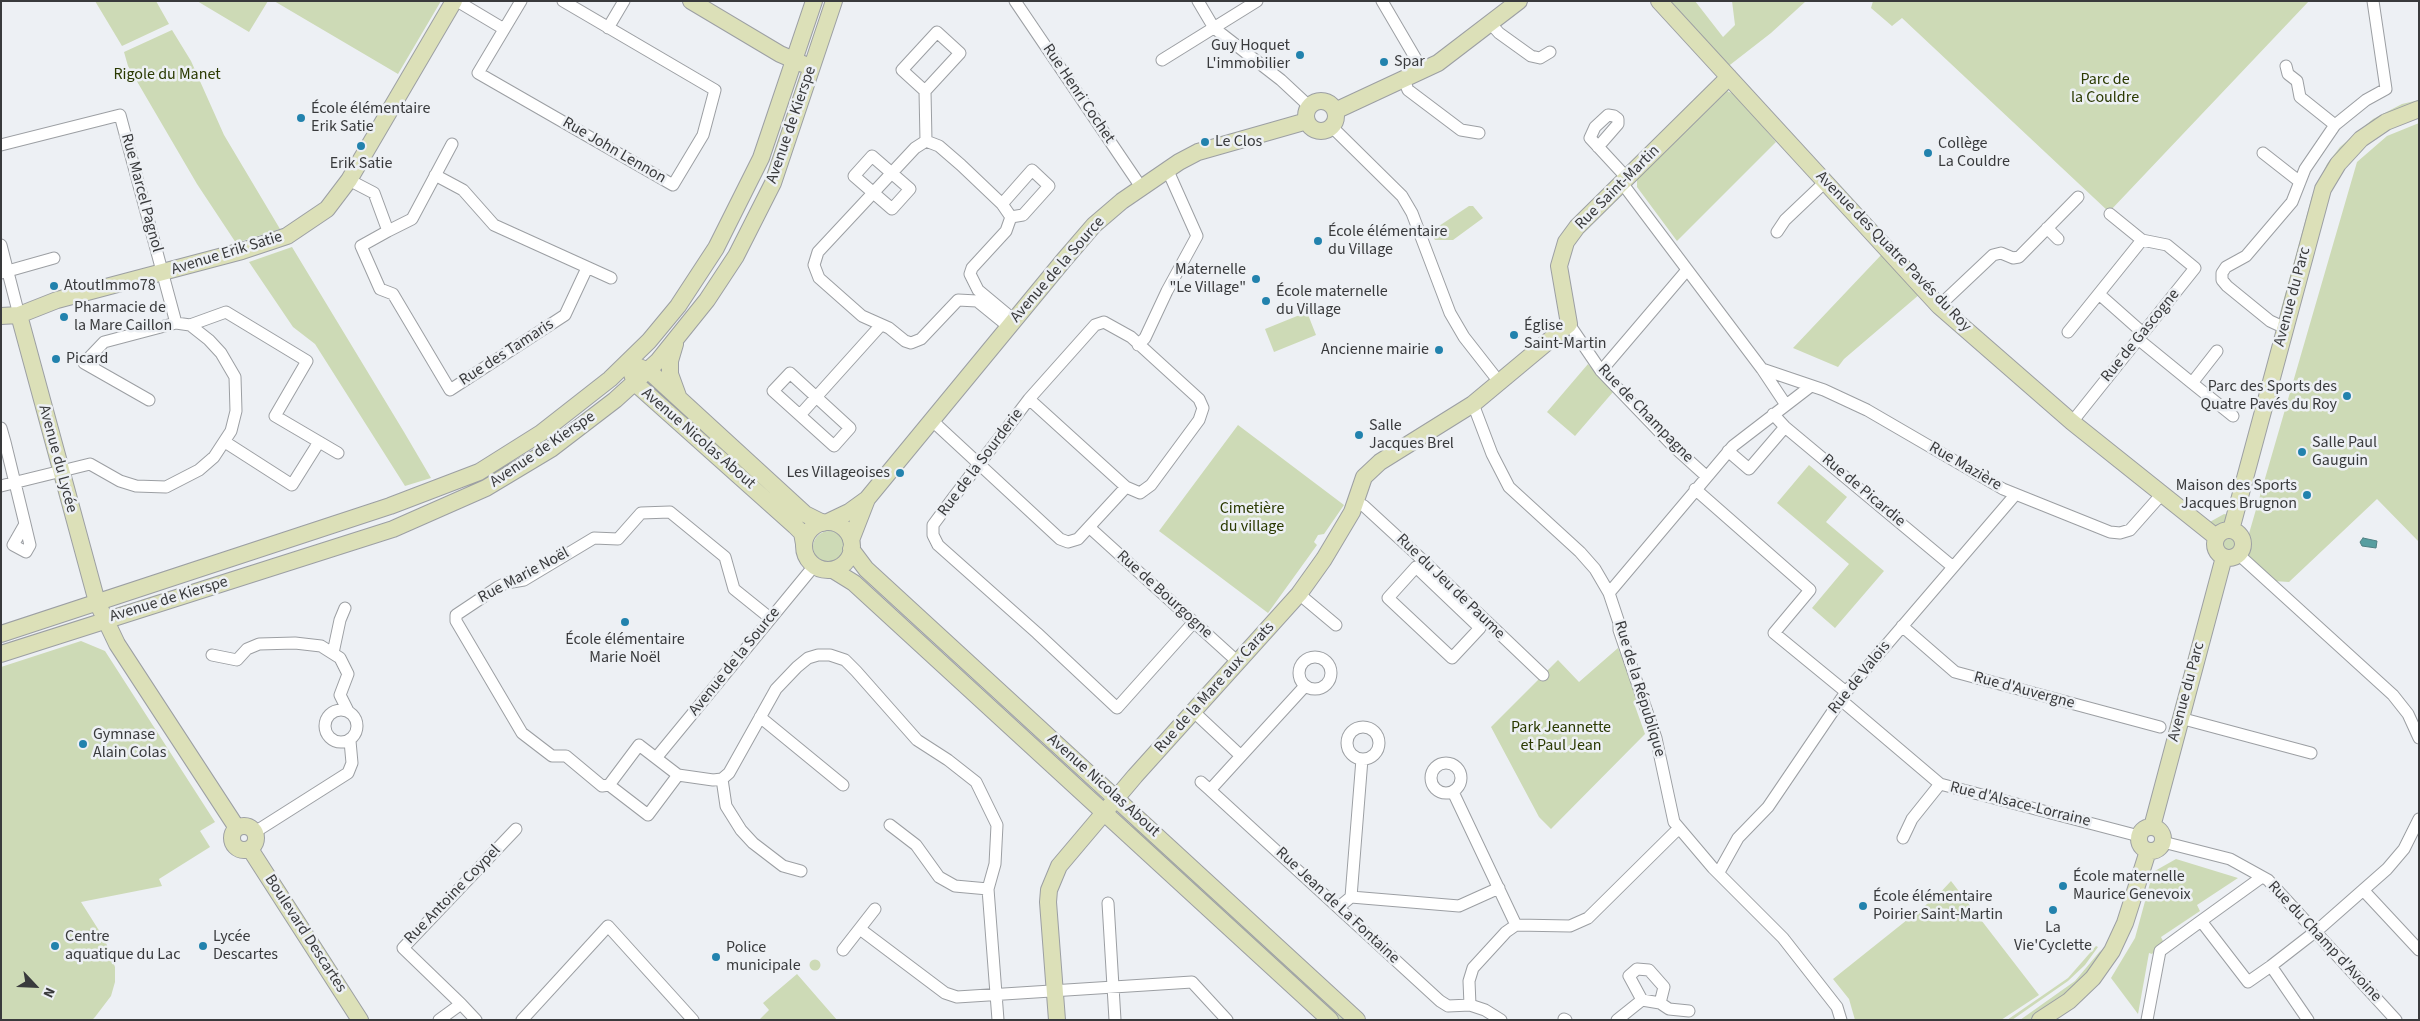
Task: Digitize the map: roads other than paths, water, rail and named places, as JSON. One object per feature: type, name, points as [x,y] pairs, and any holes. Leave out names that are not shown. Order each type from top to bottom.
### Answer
[{"type":"street","points":[[455,1],[504,29]]},
{"type":"street","name":"Avenue Erik Satie","points":[[1,316],[19,315],[57,300],[163,273],[287,236],[327,209],[349,180],[455,1]]},
{"type":"street","name":"Rue John Lennon","points":[[520,1],[478,72],[673,185],[703,135],[714,90],[563,1]]},
{"type":"street","points":[[608,28],[624,1]]},
{"type":"street","points":[[691,1],[794,61],[813,67]]},
{"type":"street","name":"Avenue de Kierspe","points":[[1,654],[393,529],[486,488],[551,449],[634,383],[641,362],[679,320],[711,274],[716,248],[761,158],[814,1]]},
{"type":"street","name":"Avenue de Kierspe","points":[[1,634],[390,506],[479,472],[541,433],[610,379],[639,366],[676,338],[707,300],[736,256],[755,222],[773,183],[834,1]]},
{"type":"street","name":"Rue Henri Cochet","points":[[1015,1],[1141,187]]},
{"type":"street","points":[[1198,1],[1214,28],[1288,85],[1309,114],[1313,129],[1318,131],[1323,131],[1333,119],[1438,63],[1519,1]]},
{"type":"street","points":[[1162,60],[1257,1]]},
{"type":"street","points":[[1382,1],[1423,71]]},
{"type":"street","name":"Avenue des Quatre Pavés du Roy","points":[[1660,1],[1940,306],[2072,422],[2161,495],[2216,537]]},
{"type":"street","points":[[2285,328],[2270,321],[2227,286],[2222,280],[2222,273],[2226,267],[2246,256],[2292,202],[2305,169],[2317,147],[2335,124],[2366,100],[2386,89],[2373,1]]},
{"type":"street","points":[[1490,23],[1531,56],[1540,58],[1550,52]]},
{"type":"street","points":[[926,91],[902,70],[937,32],[960,53],[926,91],[926,141]]},
{"type":"street","points":[[2286,66],[2288,74],[2297,80],[2300,97],[2335,124]]},
{"type":"street","name":"Rue Saint-Martin","points":[[1570,324],[1560,280],[1561,256],[1566,242],[1577,227],[1729,77]]},
{"type":"street","points":[[1404,80],[1408,90],[1461,130],[1478,133]]},
{"type":"street","points":[[1309,114],[1314,104],[1324,102],[1332,107],[1333,119],[1402,196],[1412,213],[1450,313],[1464,337],[1500,383]]},
{"type":"street","name":"Avenue du Parc","points":[[2231,530],[2318,208],[2330,176],[2348,151],[2373,130],[2400,115],[2419,109]]},
{"type":"street","name":"Avenue de la Source","points":[[826,523],[849,512],[867,500],[1094,226],[1141,187],[1198,152],[1309,114]]},
{"type":"street","name":"Rue Marcel Pagnol","points":[[1,145],[120,115],[163,273]]},
{"type":"street","points":[[926,141],[915,148],[818,252],[814,265],[820,278],[862,316],[889,328],[905,341],[911,343],[929,333],[958,300],[970,299],[977,301],[1011,324]]},
{"type":"street","points":[[926,141],[939,146],[1002,204],[1011,217]]},
{"type":"street","name":"Rue des Tamaris","points":[[452,144],[412,219],[361,246],[380,289],[393,294],[450,390],[565,315],[587,268]]},
{"type":"street","points":[[1598,147],[1762,369],[1786,405]]},
{"type":"street","points":[[2263,153],[2300,182]]},
{"type":"street","points":[[872,156],[891,173],[910,189],[892,210],[854,176],[872,156]]},
{"type":"street","points":[[1002,204],[1032,170],[1049,186],[1023,215],[1011,217]]},
{"type":"street","points":[[1029,399],[1126,487],[1140,493],[1151,485],[1199,420],[1204,408],[1199,400],[1138,345],[1145,338],[1197,236],[1168,171]]},
{"type":"street","points":[[435,176],[464,190],[494,226],[611,278]]},
{"type":"street","points":[[349,180],[374,193],[388,231]]},
{"type":"street","points":[[1777,232],[1785,220],[1825,182]]},
{"type":"street","points":[[1940,306],[1993,255],[2000,253],[2014,258],[2019,256],[2078,197]]},
{"type":"street","points":[[2068,332],[2142,240],[2110,214]]},
{"type":"street","points":[[1011,217],[1006,231],[972,268],[970,274],[978,290],[1011,324]]},
{"type":"street","points":[[2047,228],[2058,238]]},
{"type":"street","name":"Rue de Gascogne","points":[[2072,422],[2195,268],[2167,245],[2142,240]]},
{"type":"street","points":[[1,245],[4,272],[19,315]]},
{"type":"street","points":[[4,272],[54,258]]},
{"type":"street","points":[[1601,370],[1687,270]]},
{"type":"street","points":[[163,273],[176,323]]},
{"type":"street","points":[[970,299],[978,290]]},
{"type":"street","points":[[2099,294],[2192,383],[2233,416]]},
{"type":"street","points":[[149,400],[84,363],[104,342],[176,323],[190,325],[226,312],[307,361],[275,416],[338,453]]},
{"type":"street","name":"Avenue du Lycée","points":[[19,315],[96,602]]},
{"type":"street","name":"Rue de la Sourderie","points":[[1138,345],[1120,330],[1104,322],[1100,323],[1029,399],[933,525],[933,535],[938,545],[1037,633],[1117,708],[1193,623]]},
{"type":"street","name":"Rue de la Mare aux Carats","points":[[1057,1020],[1049,890],[1058,866],[1116,798],[1299,594],[1324,559],[1352,512],[1364,477],[1380,462],[1473,404],[1570,324]]},
{"type":"street","name":"Rue de Champagne","points":[[1570,324],[1601,370],[1674,447],[1706,476]]},
{"type":"street","points":[[1,486],[90,464],[120,481],[136,486],[166,487],[199,470],[214,457],[225,442],[236,411],[235,377],[221,353],[210,340],[190,325]]},
{"type":"street","points":[[800,415],[881,325]]},
{"type":"street","points":[[676,338],[670,361],[670,374],[678,398]]},
{"type":"street","points":[[2192,383],[2217,351]]},
{"type":"street","name":"Avenue Nicolas About","points":[[639,366],[678,398],[805,514],[826,523],[842,527],[866,570],[1357,1020]]},
{"type":"street","name":"Rue Mazière","points":[[1762,369],[1811,386],[1867,410],[2015,495],[2110,532],[2120,533],[2130,530],[2161,495]]},
{"type":"street","points":[[790,373],[816,397],[850,428],[834,446],[773,391],[790,373]]},
{"type":"street","name":"Avenue Nicolas About","points":[[634,383],[802,533],[805,554],[814,566],[822,570],[833,570],[854,583],[1330,1020]]},
{"type":"street","points":[[1609,593],[1728,452],[1773,414],[1811,386]]},
{"type":"street","name":"Rue de la République","points":[[1473,404],[1492,454],[1509,487],[1580,552],[1595,569],[1609,593],[1622,638],[1656,738],[1670,815],[1678,828],[1783,938],[1837,1007],[1841,1020]]},
{"type":"street","name":"Rue de Picardie","points":[[1773,414],[1785,427],[1953,568]]},
{"type":"street","points":[[932,420],[1060,539],[1068,542],[1078,539],[1126,487]]},
{"type":"street","points":[[1728,452],[1749,469],[1785,427]]},
{"type":"street","points":[[1,428],[3,443],[25,524]]},
{"type":"street","points":[[225,442],[292,485],[319,442]]},
{"type":"street","name":"Rue d'Alsace-Lorraine","points":[[1695,489],[1810,590],[1774,633],[1940,784],[2145,831]]},
{"type":"street","name":"Rue de Valois","points":[[1719,872],[1738,838],[1768,807],[1843,696],[2015,495]]},
{"type":"street","name":"Avenue de la Source","points":[[851,544],[867,500]]},
{"type":"street","name":"Rue du Jeu de Paume","points":[[1356,502],[1364,506],[1414,552],[1543,675]]},
{"type":"street","name":"Rue Marie Noël","points":[[609,785],[602,786],[566,756],[552,756],[522,733],[456,621],[456,615],[498,587],[506,583],[524,580],[594,538],[618,539],[641,513],[670,512],[725,557],[734,589],[770,618]]},
{"type":"street","points":[[804,544],[810,530],[826,523]]},
{"type":"street","name":"Rue de Bourgogne","points":[[1089,527],[1239,663]]},
{"type":"street","points":[[2231,556],[2242,546],[2242,538],[2231,530],[2222,531],[2216,537],[2215,548],[2231,556],[2393,695],[2408,714],[2419,738]]},
{"type":"street","points":[[833,570],[845,562],[851,544]]},
{"type":"street","name":"Avenue du Parc","points":[[2145,831],[2231,556]]},
{"type":"street","points":[[104,620],[114,606],[198,576],[228,559]]},
{"type":"street","name":"Avenue de la Source","points":[[656,758],[814,566]]},
{"type":"street","points":[[1416,568],[1480,628],[1452,658],[1388,598],[1416,568]]},
{"type":"street","points":[[1299,594],[1336,625]]},
{"type":"street","points":[[1,646],[86,617],[96,602]]},
{"type":"street","name":"Boulevard Descartes","points":[[96,602],[117,644],[237,828],[232,837],[233,844],[239,849],[250,849],[360,1020]]},
{"type":"street","points":[[333,653],[340,620],[345,608]]},
{"type":"street","name":"Rue d'Auvergne","points":[[1902,626],[1956,672],[2160,727]]},
{"type":"street","points":[[212,655],[237,660],[247,649],[259,644],[295,643],[321,646],[340,658],[348,674],[340,695],[358,725],[357,732],[350,741],[335,742],[326,734],[325,722],[332,713],[342,710],[348,711]]},
{"type":"street","points":[[678,775],[648,815],[609,785],[639,745],[678,775],[713,780],[722,779],[729,773],[776,689],[808,658],[818,655],[830,655],[844,660],[856,671],[916,740],[948,760],[976,782],[997,825],[995,864],[988,889],[998,995],[998,1020]]},
{"type":"street","points":[[1210,790],[1305,686]]},
{"type":"street","points":[[1194,712],[1242,756]]},
{"type":"street","points":[[760,717],[843,785]]},
{"type":"street","points":[[2180,718],[2310,753]]},
{"type":"street","points":[[255,832],[348,773],[352,763],[350,741]]},
{"type":"street","points":[[1352,897],[1362,759]]},
{"type":"street","points":[[722,779],[726,806],[741,830],[753,843],[783,866],[800,871]]},
{"type":"street","name":"Rue Jean de La Fontaine","points":[[1200,782],[1440,1001],[1448,1006],[1460,1007],[1470,1005]]},
{"type":"street","points":[[1903,838],[1912,819],[1940,784]]},
{"type":"street","points":[[1453,792],[1516,925]]},
{"type":"street","points":[[2201,921],[2248,982],[2315,932],[2364,891],[2404,849],[2418,824]]},
{"type":"street","points":[[890,825],[916,845],[939,877],[955,886],[988,889]]},
{"type":"street","points":[[237,828],[247,826],[255,832]]},
{"type":"street","points":[[1501,1020],[1486,1010],[1470,1005],[1469,981],[1473,968],[1506,932],[1516,925],[1570,926],[1588,918],[1678,828]]},
{"type":"street","name":"Rue Antoine Coypel","points":[[462,1004],[403,948],[516,829]]},
{"type":"street","points":[[2159,830],[2162,842],[2155,850],[2142,848],[2145,831],[2159,830]]},
{"type":"street","points":[[250,849],[255,843],[255,832]]},
{"type":"street","name":"Rue du Champ d'Avoine","points":[[2162,842],[2230,859],[2262,877],[2289,903],[2396,1020]]},
{"type":"street","points":[[2040,1020],[2069,1001],[2093,978],[2112,951],[2125,923],[2148,850]]},
{"type":"street","points":[[2146,1020],[2160,951],[2262,877]]},
{"type":"street","points":[[1339,907],[1352,897],[1459,906],[1499,888]]},
{"type":"street","points":[[2364,891],[2419,950]]},
{"type":"street","points":[[1108,903],[1115,1020]]},
{"type":"street","points":[[843,950],[875,909]]},
{"type":"street","points":[[522,1020],[608,926],[693,1020]]},
{"type":"street","points":[[860,929],[944,992],[957,997],[1192,982],[1227,1020]]},
{"type":"street","points":[[2271,966],[2308,1020]]},
{"type":"street","points":[[1642,1000],[1629,976],[1637,969],[1650,970],[1664,987],[1660,1003]]},
{"type":"street","points":[[1617,1020],[1642,1000],[1660,1003],[1669,1009],[1690,1011]]},
{"type":"street","points":[[438,1020],[462,1004],[476,1020]]},
{"type":"water","points":[[2363,538],[2377,541],[2376,548],[2362,546],[2360,542]]},
{"type":"place","name":"Guy Hoquet L'immobilier","points":[[1300,55]]},
{"type":"place","name":"Spar","points":[[1384,62]]},
{"type":"place","name":"École élémentaire Erik Satie","points":[[301,118]]},
{"type":"place","name":"Le Clos","points":[[1205,142]]},
{"type":"place","name":"Erik Satie","points":[[361,146]]},
{"type":"place","name":"Collège La Couldre","points":[[1928,153]]},
{"type":"place","name":"École élémentaire du Village","points":[[1318,241]]},
{"type":"place","name":"Maternelle \"Le Village\"","points":[[1256,279]]},
{"type":"place","name":"AtoutImmo78","points":[[54,286]]},
{"type":"place","name":"École maternelle du Village","points":[[1266,301]]},
{"type":"place","name":"Pharmacie de la Mare Caillon","points":[[64,317]]},
{"type":"place","name":"Église Saint-Martin","points":[[1514,335]]},
{"type":"place","name":"Ancienne mairie","points":[[1439,350]]},
{"type":"place","name":"Picard","points":[[56,359]]},
{"type":"place","name":"Parc des Sports des Quatre Pavés du Roy","points":[[2347,396]]},
{"type":"place","name":"Salle Jacques Brel","points":[[1359,435]]},
{"type":"place","name":"Salle Paul Gauguin","points":[[2302,452]]},
{"type":"place","name":"Les Villageoises","points":[[900,473]]},
{"type":"place","name":"Maison des Sports Jacques Brugnon","points":[[2307,495]]},
{"type":"place","name":"École élémentaire Marie Noël","points":[[625,622]]},
{"type":"place","name":"Gymnase Alain Colas","points":[[83,744]]},
{"type":"place","name":"École maternelle Maurice Genevoix","points":[[2063,886]]},
{"type":"place","name":"École élémentaire Poirier Saint-Martin","points":[[1863,906]]},
{"type":"place","name":"La Vie'Cyclette","points":[[2053,910]]},
{"type":"place","name":"Centre aquatique du Lac","points":[[55,946]]},
{"type":"place","name":"Lycée Descartes","points":[[203,946]]},
{"type":"place","name":"Police municipale","points":[[716,957]]},
{"type":"park label","name":"Rigole du Manet","points":[[167,75]]},
{"type":"park label","name":"Parc de la Couldre","points":[[2105,89]]},
{"type":"park label","name":"Cimetière du village","points":[[1252,518]]},
{"type":"park label","name":"Park Jeannette et Paul Jean","points":[[1561,737]]}]
